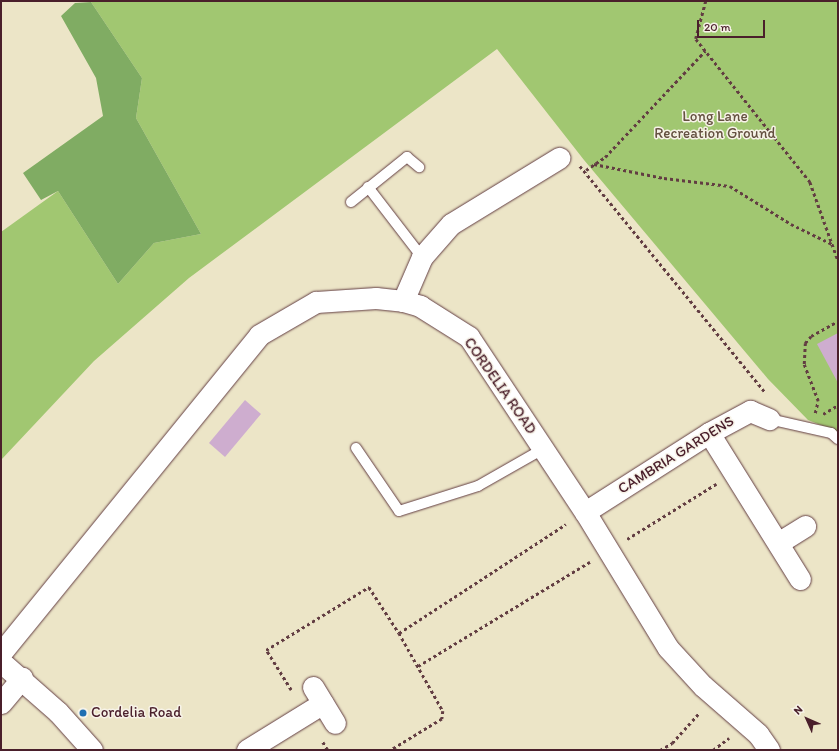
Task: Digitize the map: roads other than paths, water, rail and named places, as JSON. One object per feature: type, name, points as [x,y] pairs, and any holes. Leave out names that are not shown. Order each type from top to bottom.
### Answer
[{"type":"street","points":[[403,301],[422,257],[451,224],[559,158]]},
{"type":"street","name":"CORDELIA ROAD","points":[[1,653],[259,335],[316,302],[376,298],[403,301],[420,306],[469,337],[585,512],[668,648],[703,686],[758,734],[769,750]]},
{"type":"street","name":"CAMBRIA GARDENS","points":[[585,512],[709,433],[750,410],[769,420]]},
{"type":"street","points":[[709,433],[800,579]]},
{"type":"street","points":[[778,543],[805,526]]},
{"type":"street","points":[[1,662],[22,678],[58,712],[92,750]]},
{"type":"street","points":[[1,703],[22,678]]},
{"type":"street","points":[[247,750],[314,701],[335,723]]},
{"type":"lane","points":[[351,202],[407,157],[419,167]]},
{"type":"lane","points":[[368,187],[422,257]]},
{"type":"lane","points":[[769,420],[831,433],[838,439]]},
{"type":"lane","points":[[356,448],[399,511],[478,486],[543,449]]},
{"type":"place","name":"Cordelia Road","points":[[83,713]]},
{"type":"park label","name":"Long Lane Recreation Ground","points":[[715,124]]}]
